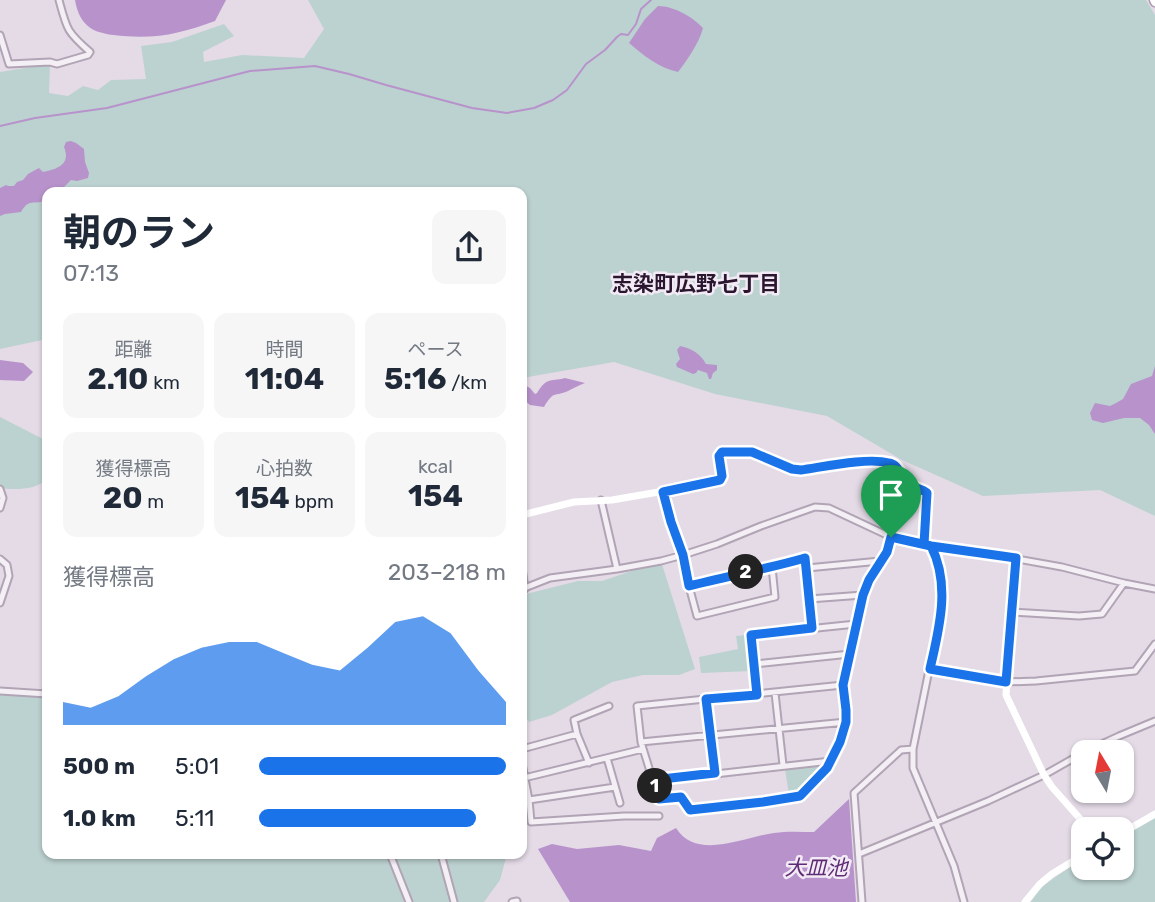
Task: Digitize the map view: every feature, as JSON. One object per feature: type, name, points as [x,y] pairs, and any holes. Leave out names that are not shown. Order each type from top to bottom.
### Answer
[{"type":"main road","points":[[527,514],[573,502],[663,492],[720,480],[722,476],[719,456],[722,452],[752,452],[792,469],[801,470],[860,461],[889,462],[897,468],[905,481],[927,493],[927,545]]},
{"type":"main road","points":[[1012,612],[1006,695],[1044,775],[1078,817]]},
{"type":"main road","points":[[1134,825],[1155,814]]},
{"type":"main road","points":[[1025,902],[1040,884],[1071,862]]},
{"type":"street","points":[[0,67],[50,61],[57,64],[88,55],[90,51],[74,38],[66,27],[60,0]]},
{"type":"street","points":[[0,34],[9,64]]},
{"type":"street","points":[[0,489],[3,498],[0,508]]},
{"type":"street","points":[[663,492],[683,555],[698,616],[775,597],[772,567]]},
{"type":"street","points":[[601,500],[617,569]]},
{"type":"street","points":[[527,587],[550,578],[662,561],[717,544],[815,507],[829,508],[891,537],[1062,567],[1155,589]]},
{"type":"street","points":[[843,685],[638,706],[642,746],[659,799],[681,797],[690,810],[708,808],[800,796],[817,779],[831,761],[840,742],[846,722],[843,685],[863,595],[887,552],[891,537]]},
{"type":"street","points":[[927,545],[936,556],[939,568],[942,606],[913,749],[913,768],[954,866],[964,902]]},
{"type":"street","points":[[689,586],[805,558],[812,628]]},
{"type":"street","points":[[1016,558],[1012,612],[1079,616],[1102,614],[1124,583]]},
{"type":"street","points":[[0,559],[7,565],[9,576],[0,603]]},
{"type":"street","points":[[807,568],[880,561]]},
{"type":"street","points":[[809,599],[863,595]]},
{"type":"street","points":[[757,695],[751,635],[856,624]]},
{"type":"street","points":[[930,669],[1006,682],[1135,671],[1155,644]]},
{"type":"street","points":[[754,664],[850,654]]},
{"type":"street","points":[[0,691],[42,694]]},
{"type":"street","points":[[775,693],[783,765]]},
{"type":"street","points":[[706,699],[715,773]]},
{"type":"street","points":[[589,763],[574,720],[609,706]]},
{"type":"street","points":[[1111,740],[1155,721]]},
{"type":"street","points":[[527,776],[589,763],[642,746],[846,722]]},
{"type":"street","points":[[527,748],[577,734]]},
{"type":"street","points":[[862,902],[854,793],[901,750],[913,749]]},
{"type":"street","points":[[607,758],[620,803]]},
{"type":"street","points":[[859,854],[988,801],[1071,760]]},
{"type":"street","points":[[653,780],[831,761]]},
{"type":"street","points":[[529,800],[615,787]]},
{"type":"street","points":[[527,792],[531,822],[659,816]]},
{"type":"street","points":[[392,859],[409,902]]},
{"type":"street","points":[[442,859],[454,902]]},
{"type":"shaded area","points":[[308,0],[1146,0],[1155,15],[1155,516],[1100,490],[983,496],[902,460],[827,416],[715,394],[614,362],[527,377],[527,187],[42,187],[42,340],[0,349],[0,72],[50,64],[49,93],[68,96],[83,86],[98,90],[111,80],[146,79],[141,46],[172,42],[224,24],[234,36],[203,52],[204,62],[242,55],[304,58],[324,29]]},
{"type":"shaded area","points":[[0,417],[42,439],[42,483],[25,488],[0,488]]},
{"type":"shaded area","points":[[661,561],[695,669],[679,675],[643,675],[612,682],[552,715],[529,722],[527,594],[578,581],[602,581]]},
{"type":"shaded area","points":[[747,635],[752,671],[701,673],[699,657],[738,649],[736,636]]},
{"type":"shaded area","points":[[0,693],[42,697],[42,859],[506,859],[500,880],[484,902],[0,902]]},
{"type":"shaded area","points":[[822,764],[823,768],[797,793],[789,795],[785,769]]},
{"type":"shaded area","points":[[1155,818],[1155,902],[1031,902],[1041,887],[1071,866],[1071,880],[1134,880],[1134,830]]},
{"type":"water","points":[[75,0],[226,0],[215,21],[170,34],[136,37],[105,34],[91,28],[81,18]]},
{"type":"water","points":[[658,6],[683,13],[703,28],[696,45],[678,72],[658,64],[629,43],[645,19]]},
{"type":"water","points":[[71,141],[84,149],[88,178],[71,180],[64,187],[42,187],[42,201],[27,204],[21,212],[0,216],[0,188],[6,185],[14,186],[39,168],[43,172],[62,165],[66,158],[66,142]]},
{"type":"water","points":[[680,346],[695,352],[706,364],[717,365],[711,379],[707,373],[698,370],[693,374],[677,367],[680,359],[677,350]]},
{"type":"water","points":[[0,360],[23,363],[33,372],[24,381],[0,380]]},
{"type":"water","points":[[1155,366],[1155,434],[1140,418],[1124,418],[1103,423],[1092,420],[1090,413],[1095,403],[1110,406],[1123,399],[1131,384],[1152,376]]},
{"type":"water","points":[[565,378],[585,383],[552,396],[544,407],[527,402],[527,386],[535,394],[546,382]]},
{"type":"water","name":"大皿池","points":[[849,799],[856,902],[570,902],[538,849],[552,844],[577,849],[619,845],[651,851],[657,838],[676,828],[685,838],[708,845],[779,832],[814,832]]},
{"type":"waterway","points":[[0,126],[107,108],[250,71],[315,66],[472,108],[507,113],[534,108],[567,90],[586,64],[621,34],[628,35],[636,24],[641,9],[651,0]]},
{"type":"district","name":"志染町広野七丁目","points":[[696,283]]},
{"type":"route","points":[[891,537],[887,552],[863,595],[843,685],[846,722],[840,742],[829,764],[817,779],[800,796],[763,802],[690,810],[681,797],[659,799],[653,780],[715,773],[706,699],[757,695],[751,635],[812,628],[805,558],[689,586],[683,555],[663,492],[720,480],[722,476],[719,456],[722,452],[752,452],[792,469],[801,470],[860,461],[894,464],[905,481],[927,493],[924,544],[931,546],[936,556],[942,606],[930,669],[1006,682],[1016,558],[931,546],[891,537]]}]
